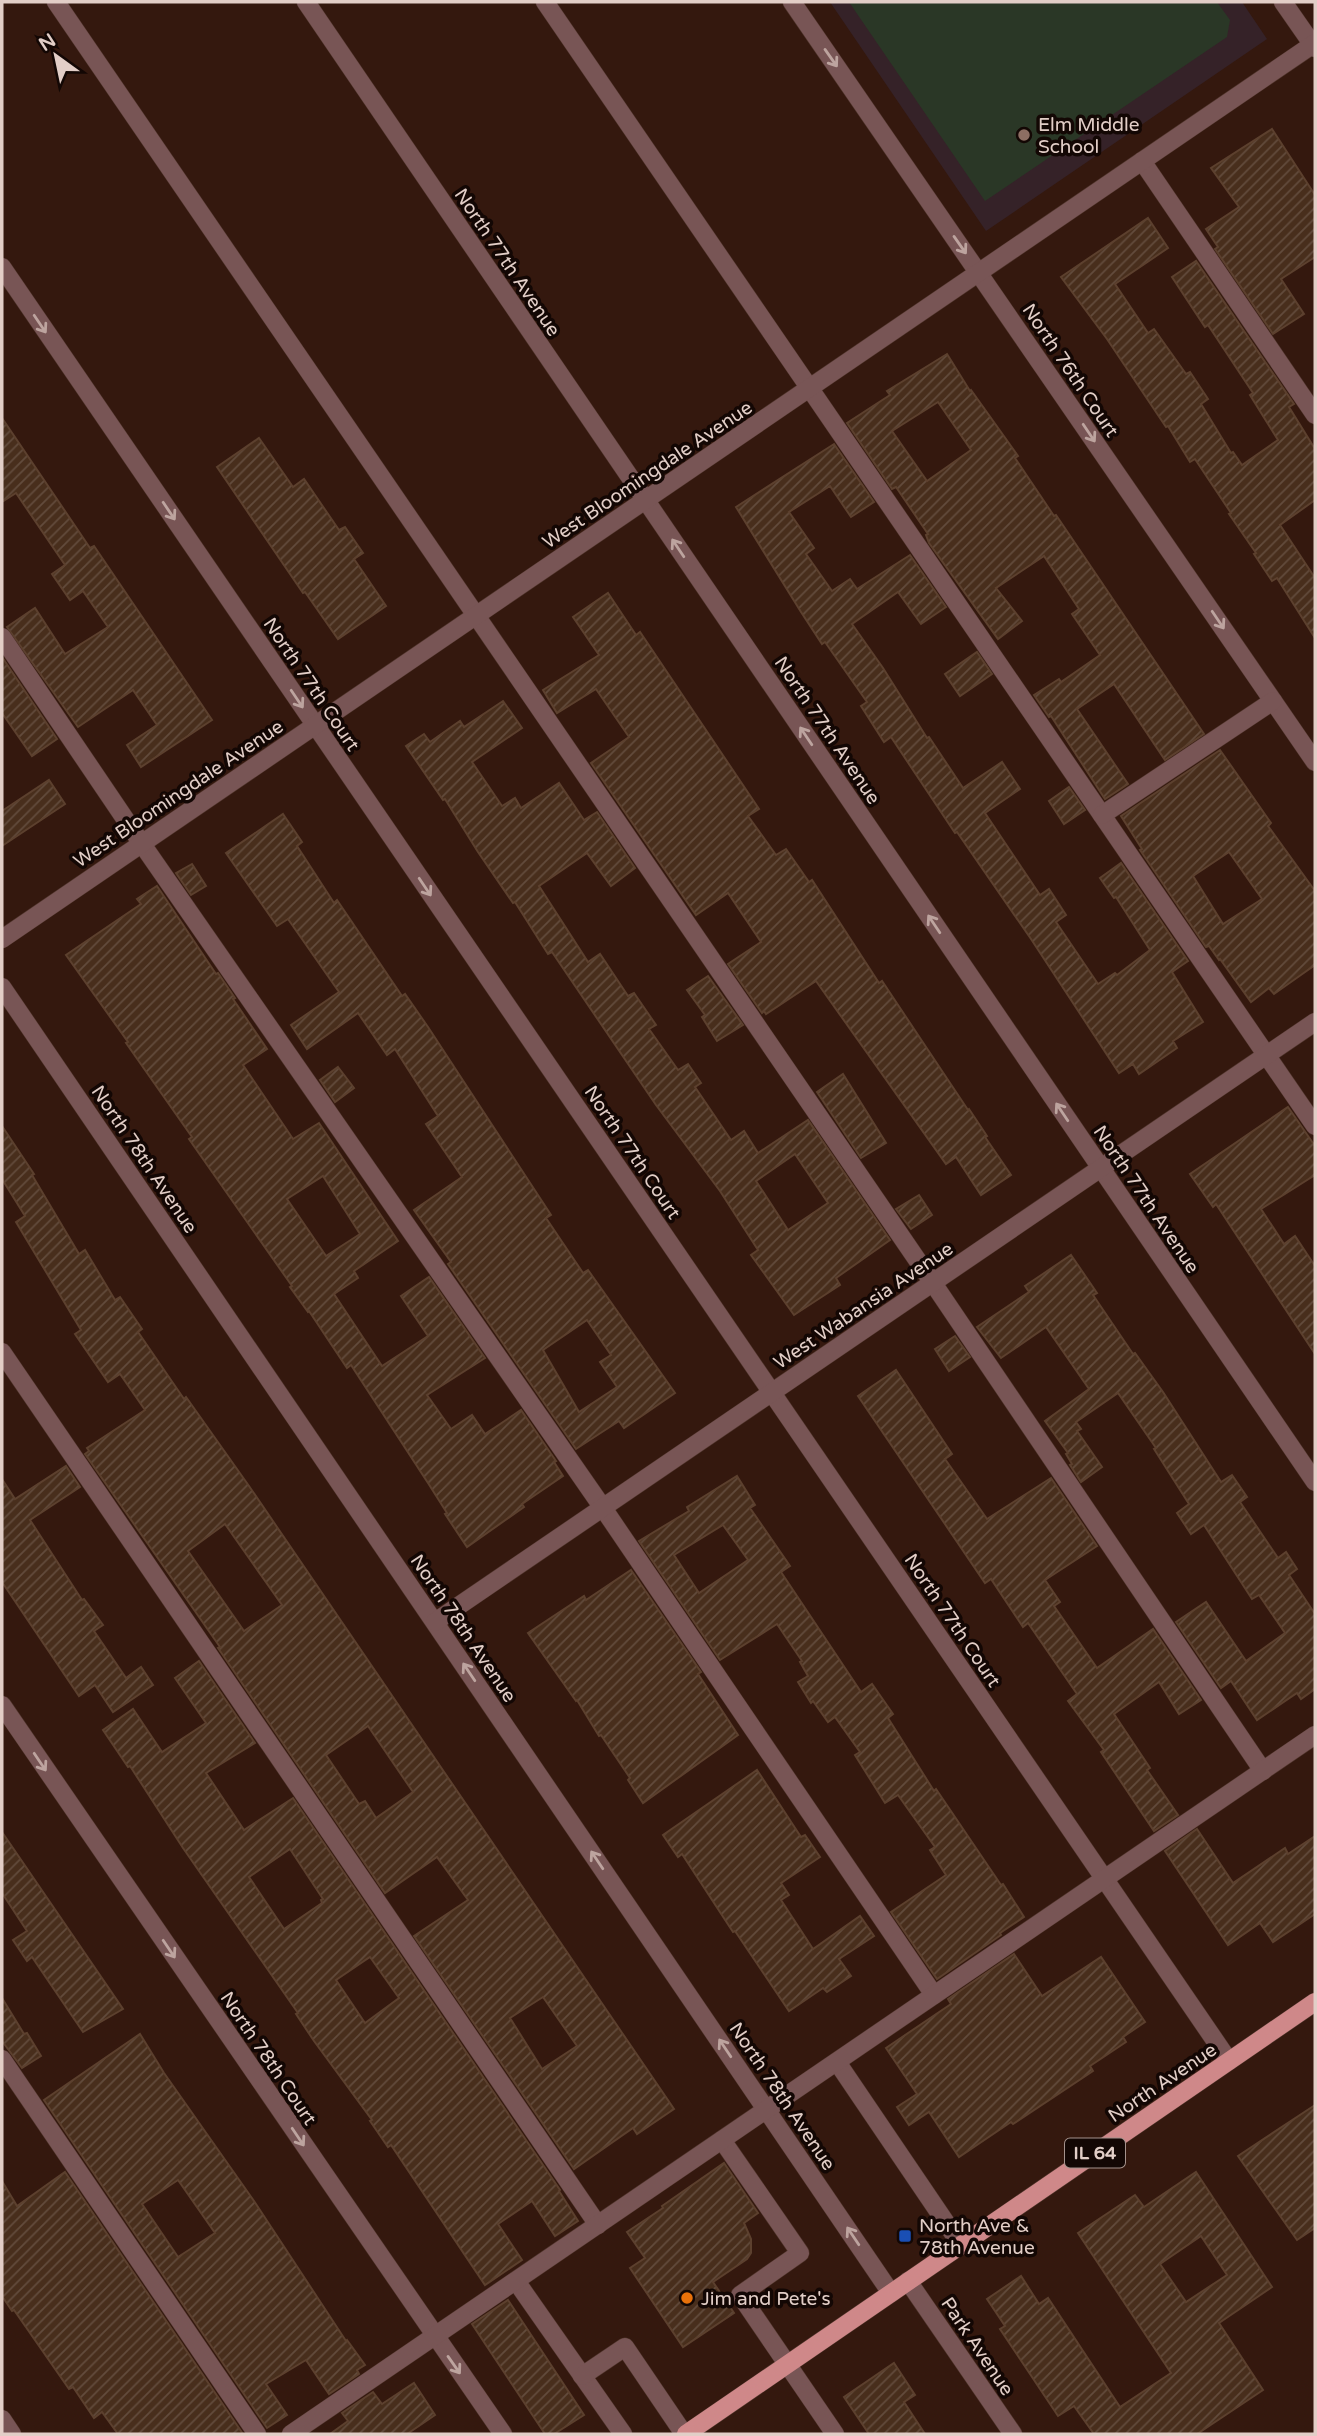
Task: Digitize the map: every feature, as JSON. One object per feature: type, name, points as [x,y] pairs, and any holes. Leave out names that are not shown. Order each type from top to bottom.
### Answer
[{"type":"main road","name":"North Avenue","points":[[685,2434],[1315,2002]]},
{"type":"street","points":[[56,2],[933,1283],[1263,1771]]},
{"type":"street","name":"North 77th Avenue","points":[[306,2],[1315,1482]]},
{"type":"street","points":[[545,2],[1315,1126]]},
{"type":"street","name":"North 76th Court","points":[[792,2],[1315,762]]},
{"type":"street","points":[[1283,2],[1314,45]]},
{"type":"street","name":"West Bloomingdale Avenue","points":[[2,939],[1314,45]]},
{"type":"street","points":[[1142,161],[1315,415]]},
{"type":"street","name":"North 77th Court","points":[[2,267],[1229,2061]]},
{"type":"street","points":[[2,637],[142,844],[603,1508],[934,1995]]},
{"type":"street","points":[[1102,815],[1273,701]]},
{"type":"street","name":"North 78th Avenue","points":[[2,987],[891,2293]]},
{"type":"street","name":"West Wabansia Avenue","points":[[435,1622],[1315,1022]]},
{"type":"street","points":[[2,1352],[598,2225]]},
{"type":"street","name":"North 78th Court","points":[[2,1705],[503,2434]]},
{"type":"street","points":[[292,2434],[1315,1735]]},
{"type":"street","points":[[2,2059],[257,2434]]},
{"type":"street","points":[[837,2062],[961,2245]]},
{"type":"street","points":[[722,2140],[800,2253],[740,2295],[835,2434]]},
{"type":"street","points":[[516,2281],[623,2434]]},
{"type":"street","name":"Park Avenue","points":[[908,2281],[1013,2434]]},
{"type":"street","points":[[582,2376],[625,2347],[685,2434]]},
{"type":"street","points":[[2,2419],[12,2434]]},
{"type":"shaded area","name":"Elm Middle School","points":[[830,2],[1242,2],[1267,39],[986,231]]},
{"type":"green space","name":"Elm Middle School","points":[[849,2],[1217,2],[1230,20],[1227,37],[985,201]]},
{"type":"building","points":[[1272,129],[1315,195],[1315,257],[1281,279],[1304,314],[1273,334],[1215,249],[1218,247],[1206,229],[1239,207],[1211,168]]},
{"type":"building","points":[[1148,218],[1168,248],[1115,284],[1148,333],[1154,329],[1186,374],[1190,372],[1208,399],[1201,404],[1231,453],[1233,452],[1242,465],[1278,440],[1250,395],[1253,393],[1172,277],[1196,261],[1294,404],[1289,407],[1315,449],[1315,500],[1280,525],[1315,578],[1315,638],[1277,578],[1272,581],[1195,459],[1190,462],[1168,426],[1166,427],[1107,339],[1061,277]]},
{"type":"building","points":[[947,354],[970,391],[1018,456],[1015,458],[1054,516],[1056,515],[1204,734],[1165,760],[1114,684],[1077,709],[1128,784],[1105,799],[1051,716],[1049,717],[1034,695],[1059,679],[1061,682],[1100,655],[1072,614],[1079,609],[1044,556],[996,588],[1022,621],[998,639],[929,543],[928,534],[896,487],[892,489],[847,423],[890,395],[887,391]],"holes":[[[938,402],[971,450],[927,481],[892,431]]]},
{"type":"building","points":[[2,418],[90,548],[94,546],[212,720],[141,767],[127,745],[157,725],[133,690],[78,727],[7,627],[35,608],[65,654],[108,627],[83,591],[70,600],[52,574],[65,565],[16,493],[2,502]]},
{"type":"building","points":[[259,438],[293,487],[304,479],[339,530],[345,527],[363,553],[354,559],[386,606],[338,639],[305,592],[303,593],[217,467]]},
{"type":"building","points":[[834,444],[874,502],[851,517],[830,486],[789,512],[814,548],[806,554],[832,591],[850,579],[857,589],[910,555],[946,607],[921,624],[898,592],[852,624],[927,738],[929,737],[963,788],[1002,762],[1020,789],[985,813],[1040,895],[1049,889],[1066,915],[1056,922],[1098,984],[1115,973],[1117,975],[1150,950],[1116,897],[1114,898],[1100,878],[1121,863],[1188,961],[1172,972],[1203,1022],[1173,1041],[1177,1048],[1139,1074],[1133,1064],[1119,1073],[1031,939],[891,737],[884,742],[861,706],[867,702],[825,642],[822,644],[736,507]]},
{"type":"building","points":[[608,593],[636,635],[640,632],[759,809],[748,816],[776,855],[786,849],[809,882],[812,880],[879,983],[882,981],[987,1136],[985,1137],[1011,1175],[981,1195],[956,1157],[946,1164],[816,981],[766,1014],[764,1011],[762,1013],[728,964],[761,942],[728,893],[696,915],[591,763],[629,737],[596,689],[557,713],[543,690],[599,655],[573,617]]},
{"type":"building","points":[[977,652],[992,674],[960,696],[945,674]]},
{"type":"building","points":[[2,657],[57,739],[32,756],[2,713]]},
{"type":"building","points":[[503,701],[522,728],[472,762],[502,806],[515,798],[521,808],[559,783],[584,820],[597,812],[635,868],[611,886],[587,853],[539,886],[588,962],[600,954],[628,996],[634,993],[656,1025],[649,1029],[678,1070],[688,1064],[701,1083],[695,1087],[731,1140],[744,1131],[758,1153],[808,1120],[890,1240],[836,1278],[840,1285],[794,1315],[751,1255],[758,1250],[720,1191],[656,1105],[552,952],[548,954],[445,799],[443,800],[406,746],[424,734],[430,742],[460,721],[464,727]],"holes":[[[795,1154],[828,1203],[788,1230],[756,1181]]]},
{"type":"building","points":[[1220,750],[1271,823],[1268,826],[1315,891],[1315,965],[1274,994],[1269,988],[1251,1002],[1220,959],[1209,946],[1206,947],[1140,850],[1142,849],[1121,816]],"holes":[[[1229,852],[1262,899],[1223,924],[1193,876]]]},
{"type":"building","points":[[49,780],[65,804],[2,846],[2,811]]},
{"type":"building","points":[[1069,787],[1085,810],[1064,824],[1049,801]]},
{"type":"building","points":[[283,814],[302,842],[297,846],[334,903],[337,900],[402,996],[405,994],[428,1027],[551,1215],[546,1218],[583,1273],[588,1270],[675,1393],[624,1428],[619,1421],[576,1449],[448,1264],[451,1262],[414,1210],[462,1177],[426,1124],[438,1116],[395,1049],[387,1055],[358,1013],[307,1049],[291,1025],[339,992],[288,919],[277,926],[226,853]],"holes":[[[587,1320],[611,1355],[600,1362],[617,1387],[579,1412],[543,1350]]]},
{"type":"building","points":[[192,864],[206,886],[191,895],[176,873]]},
{"type":"building","points":[[157,886],[267,1049],[243,1065],[293,1139],[319,1123],[398,1241],[354,1271],[358,1278],[334,1294],[382,1366],[428,1336],[401,1296],[429,1277],[485,1358],[427,1395],[451,1429],[472,1415],[485,1434],[521,1410],[556,1461],[554,1462],[563,1476],[467,1547],[351,1365],[347,1368],[290,1287],[292,1286],[189,1139],[192,1137],[126,1043],[128,1042],[66,955],[141,904],[137,899]],"holes":[[[323,1176],[360,1234],[326,1256],[287,1199]]]},
{"type":"building","points":[[708,976],[743,1025],[717,1041],[702,1017],[705,1015],[687,990]]},
{"type":"building","points":[[338,1067],[354,1088],[335,1102],[320,1080]]},
{"type":"building","points":[[843,1074],[886,1143],[861,1158],[817,1092]]},
{"type":"building","points":[[1288,1107],[1315,1146],[1315,1175],[1261,1209],[1284,1244],[1295,1236],[1315,1266],[1315,1354],[1216,1204],[1213,1207],[1190,1174]]},
{"type":"building","points":[[2,1126],[34,1174],[32,1175],[79,1254],[85,1250],[115,1300],[120,1297],[142,1329],[138,1332],[249,1486],[674,2109],[637,2134],[633,2128],[574,2169],[414,1936],[468,1900],[437,1857],[385,1893],[218,1648],[220,1647],[85,1454],[89,1451],[87,1448],[145,1410],[120,1374],[108,1382],[75,1334],[81,1330],[16,1222],[25,1216],[2,1179]],"holes":[[[225,1524],[282,1605],[244,1631],[188,1551]],[[368,1726],[413,1792],[376,1818],[365,1801],[359,1804],[326,1755]],[[543,1997],[577,2046],[542,2069],[510,2018]]]},
{"type":"building","points":[[919,1195],[932,1215],[911,1229],[896,1209]]},
{"type":"building","points":[[1071,1255],[1097,1293],[1093,1295],[1163,1392],[1221,1482],[1232,1475],[1247,1497],[1240,1502],[1278,1558],[1286,1552],[1297,1569],[1289,1575],[1315,1614],[1315,1689],[1301,1699],[1297,1693],[1257,1720],[1231,1681],[1221,1688],[1176,1622],[1206,1602],[1246,1661],[1285,1633],[1259,1595],[1252,1599],[1204,1525],[1191,1534],[1177,1513],[1189,1504],[1154,1449],[1156,1448],[1118,1393],[1076,1422],[1081,1429],[1077,1431],[1102,1467],[1081,1482],[1070,1465],[1072,1464],[1066,1454],[1068,1453],[1045,1421],[1089,1389],[1046,1327],[1001,1358],[977,1327],[1029,1292],[1025,1286]]},
{"type":"building","points":[[955,1336],[970,1357],[949,1371],[935,1349]]},
{"type":"building","points":[[896,1370],[952,1454],[945,1459],[987,1519],[1051,1478],[1097,1546],[1045,1580],[1060,1602],[1054,1606],[1097,1668],[1153,1629],[1201,1700],[1179,1714],[1159,1682],[1114,1714],[1178,1815],[1154,1831],[1101,1752],[1104,1750],[1068,1701],[1077,1694],[1028,1623],[1023,1627],[991,1579],[985,1583],[858,1396]]},
{"type":"building","points":[[66,1466],[80,1487],[30,1520],[82,1600],[84,1599],[103,1625],[94,1631],[126,1678],[141,1667],[153,1685],[113,1712],[95,1685],[79,1696],[2,1582],[2,1479],[15,1499]]},
{"type":"building","points":[[737,1476],[755,1505],[750,1508],[790,1566],[781,1572],[861,1692],[872,1684],[893,1714],[888,1718],[934,1791],[936,1789],[1024,1917],[937,1979],[891,1912],[946,1875],[930,1850],[935,1847],[898,1795],[885,1803],[855,1755],[860,1752],[835,1717],[828,1722],[813,1701],[811,1703],[798,1682],[808,1676],[800,1662],[802,1661],[777,1624],[720,1660],[639,1541],[689,1511],[687,1507]],"holes":[[[723,1525],[748,1560],[699,1593],[674,1555]]]},
{"type":"building","points":[[631,1570],[701,1672],[698,1674],[738,1735],[643,1803],[601,1735],[599,1736],[577,1700],[528,1633],[584,1596],[586,1600]]},
{"type":"building","points":[[199,1661],[255,1743],[206,1773],[244,1830],[293,1798],[560,2190],[578,2221],[555,2236],[532,2201],[498,2224],[522,2260],[485,2285],[391,2145],[388,2147],[370,2121],[372,2120],[314,2041],[296,2014],[298,2013],[103,1730],[133,1709],[162,1752],[206,1723],[175,1678]],"holes":[[[290,1849],[323,1899],[322,1903],[284,1929],[249,1877]],[[370,1957],[399,1998],[365,2023],[336,1980]]]},
{"type":"building","points":[[757,1770],[801,1837],[805,1835],[820,1857],[781,1883],[789,1895],[781,1900],[813,1949],[860,1916],[874,1936],[839,1959],[851,1976],[827,1992],[823,1988],[789,2011],[682,1854],[678,1857],[663,1835]]},
{"type":"building","points":[[1197,1829],[1233,1883],[1285,1848],[1288,1854],[1315,1836],[1315,1914],[1273,1942],[1260,1923],[1228,1945],[1165,1851]]},
{"type":"building","points":[[2,1832],[123,2009],[83,2032],[32,1957],[27,1961],[13,1940],[27,1931],[2,1893]]},
{"type":"building","points":[[1014,1954],[1042,1996],[1101,1957],[1145,2022],[1123,2037],[1126,2042],[1090,2066],[1093,2071],[959,2157],[929,2112],[909,2125],[897,2107],[917,2094],[886,2048],[951,2004],[948,1999]]},
{"type":"building","points":[[2,1998],[41,2056],[22,2068],[2,2041]]},
{"type":"building","points":[[140,2034],[346,2341],[365,2365],[357,2370],[359,2374],[329,2394],[306,2360],[266,2384],[287,2415],[267,2428],[44,2100]],"holes":[[[178,2180],[215,2233],[178,2257],[142,2204]]]},
{"type":"building","points":[[1315,2105],[1315,2228],[1297,2240],[1238,2156]]},
{"type":"building","points":[[724,2163],[758,2213],[744,2223],[751,2239],[751,2253],[747,2259],[713,2282],[734,2313],[683,2347],[630,2268],[645,2258],[627,2232]]},
{"type":"building","points":[[65,2172],[243,2434],[118,2434],[102,2412],[94,2418],[73,2387],[69,2389],[14,2310],[12,2311],[2,2296],[2,2181],[17,2206]]},
{"type":"building","points":[[1196,2172],[1272,2287],[1219,2323],[1263,2390],[1197,2434],[1094,2434],[1074,2406],[1058,2416],[1000,2329],[1005,2326],[987,2299],[1021,2276],[1039,2304],[1048,2298],[1120,2407],[1171,2373],[1078,2233],[1135,2195],[1144,2207]],"holes":[[[1201,2236],[1227,2275],[1186,2302],[1160,2264]]]},
{"type":"building","points":[[508,2300],[584,2415],[554,2434],[545,2434],[472,2324]]},
{"type":"building","points":[[894,2363],[915,2395],[904,2402],[925,2434],[869,2434],[844,2397]]},
{"type":"building","points":[[414,2383],[435,2415],[407,2434],[330,2434],[348,2421],[342,2413],[373,2392],[382,2404]]},
{"type":"place","name":"Elm Middle School","points":[[1024,135]]},
{"type":"place","name":"North Ave & 78th Avenue","points":[[905,2236]]},
{"type":"place","name":"Jim and Pete's","points":[[687,2298]]}]
